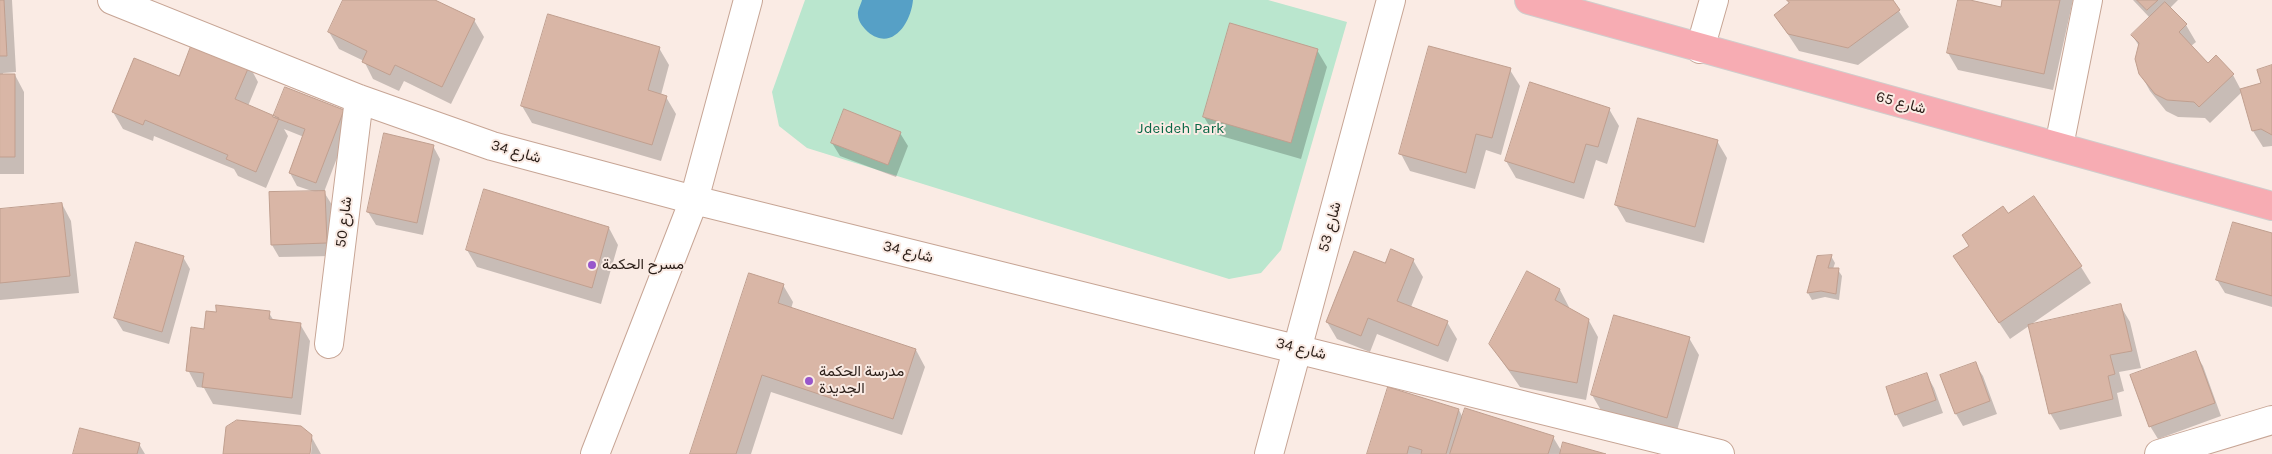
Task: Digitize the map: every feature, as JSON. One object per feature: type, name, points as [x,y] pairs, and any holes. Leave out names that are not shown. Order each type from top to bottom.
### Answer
[{"type":"main road","name":"شارع 65","points":[[1529,0],[1700,49],[2268,202]]},
{"type":"street","name":"شارع 34","points":[[112,0],[359,100],[492,146],[694,200],[1297,348],[1674,448],[1720,454]]},
{"type":"street","points":[[595,454],[694,200],[748,0]]},
{"type":"street","name":"شارع 53","points":[[1269,454],[1391,0]]},
{"type":"street","points":[[1700,49],[1714,0]]},
{"type":"street","points":[[2059,146],[2088,0]]},
{"type":"street","name":"شارع 50","points":[[329,344],[359,100]]},
{"type":"street","points":[[2160,454],[2272,420]]},
{"type":"green space","name":"Jdeideh Park","points":[[805,0],[1268,0],[1347,22],[1281,250],[1261,273],[1229,279],[807,148],[779,126],[772,92]]},
{"type":"water","points":[[862,0],[913,0],[904,26],[892,37],[885,39],[868,32],[860,22],[858,13]]},
{"type":"building","points":[[0,0],[4,0],[7,56],[0,56]]},
{"type":"building","points":[[343,0],[435,0],[475,19],[442,87],[395,65],[390,75],[362,62],[367,51],[328,32]]},
{"type":"building","points":[[1787,0],[1893,0],[1900,10],[1848,48],[1788,34],[1774,15],[1789,3]]},
{"type":"building","points":[[1958,0],[1970,0],[2001,7],[2002,0],[2060,0],[2044,74],[1947,53]]},
{"type":"building","points":[[2137,0],[2158,0],[2147,10]]},
{"type":"building","points":[[2165,2],[2187,24],[2179,32],[2208,63],[2216,55],[2234,74],[2199,107],[2194,102],[2167,100],[2155,94],[2139,74],[2135,59],[2139,43],[2131,35]]},
{"type":"building","points":[[548,14],[660,47],[648,90],[667,96],[652,145],[521,106]]},
{"type":"building","points":[[1230,23],[1318,49],[1291,143],[1203,117]]},
{"type":"building","points":[[193,41],[250,64],[235,99],[279,118],[256,172],[226,159],[228,155],[145,120],[143,125],[112,112],[134,58],[179,76]]},
{"type":"building","points":[[1429,46],[1511,68],[1492,138],[1476,134],[1466,173],[1399,154]]},
{"type":"building","points":[[2272,65],[2272,135],[2261,129],[2252,131],[2240,89],[2261,83],[2257,70]]},
{"type":"building","points":[[0,74],[15,74],[15,157],[0,157]]},
{"type":"building","points":[[1530,82],[1610,108],[1598,147],[1586,144],[1574,183],[1505,161]]},
{"type":"building","points":[[285,87],[344,110],[316,183],[289,173],[305,129],[273,117]]},
{"type":"building","points":[[844,109],[901,132],[888,165],[831,143]]},
{"type":"building","points":[[1638,118],[1718,140],[1695,227],[1615,205]]},
{"type":"building","points":[[384,133],[434,145],[417,223],[367,212]]},
{"type":"building","points":[[484,189],[609,227],[592,288],[466,250]]},
{"type":"building","points":[[325,191],[327,243],[271,245],[269,192]]},
{"type":"building","points":[[2034,196],[2082,266],[1999,323],[1953,256],[1969,246],[1962,235],[2003,206],[2008,213]]},
{"type":"building","points":[[62,203],[70,276],[0,283],[0,209]]},
{"type":"building","points":[[2233,222],[2272,233],[2272,296],[2216,280]]},
{"type":"building","points":[[136,242],[184,256],[162,332],[114,318]]},
{"type":"building","points":[[1391,249],[1414,259],[1397,301],[1448,321],[1438,346],[1368,318],[1361,336],[1326,322],[1354,251],[1385,263]]},
{"type":"building","points":[[1832,255],[1828,268],[1839,268],[1836,294],[1821,291],[1807,293],[1817,256]]},
{"type":"building","points":[[1527,271],[1560,289],[1555,300],[1589,319],[1577,383],[1509,370],[1489,344]]},
{"type":"building","points":[[749,273],[784,284],[778,303],[916,349],[893,419],[762,375],[736,454],[690,454]]},
{"type":"building","points":[[2121,304],[2132,351],[2110,355],[2115,374],[2108,376],[2113,399],[2049,414],[2028,325]]},
{"type":"building","points":[[216,305],[270,311],[269,319],[301,323],[292,398],[202,387],[204,373],[186,371],[191,327],[204,329],[206,311],[216,312]]},
{"type":"building","points":[[1614,315],[1690,337],[1667,418],[1591,395]]},
{"type":"building","points":[[2196,351],[2215,403],[2149,427],[2130,375]]},
{"type":"building","points":[[1976,362],[1990,401],[1955,414],[1940,375]]},
{"type":"building","points":[[1927,373],[1936,400],[1895,415],[1886,387]]},
{"type":"building","points":[[1388,387],[1459,409],[1446,454],[1421,454],[1422,450],[1409,446],[1407,454],[1367,454]]},
{"type":"building","points":[[1465,408],[1554,436],[1548,454],[1450,454]]},
{"type":"building","points":[[237,420],[301,426],[312,435],[310,454],[223,454],[226,427]]},
{"type":"building","points":[[80,428],[140,443],[137,454],[73,454]]},
{"type":"building","points":[[1563,442],[1606,454],[1560,454]]},
{"type":"place","name":"مسرح الحكمة","points":[[592,265]]},
{"type":"place","name":"مدرسة الحكمة الجديدة","points":[[809,381]]}]
